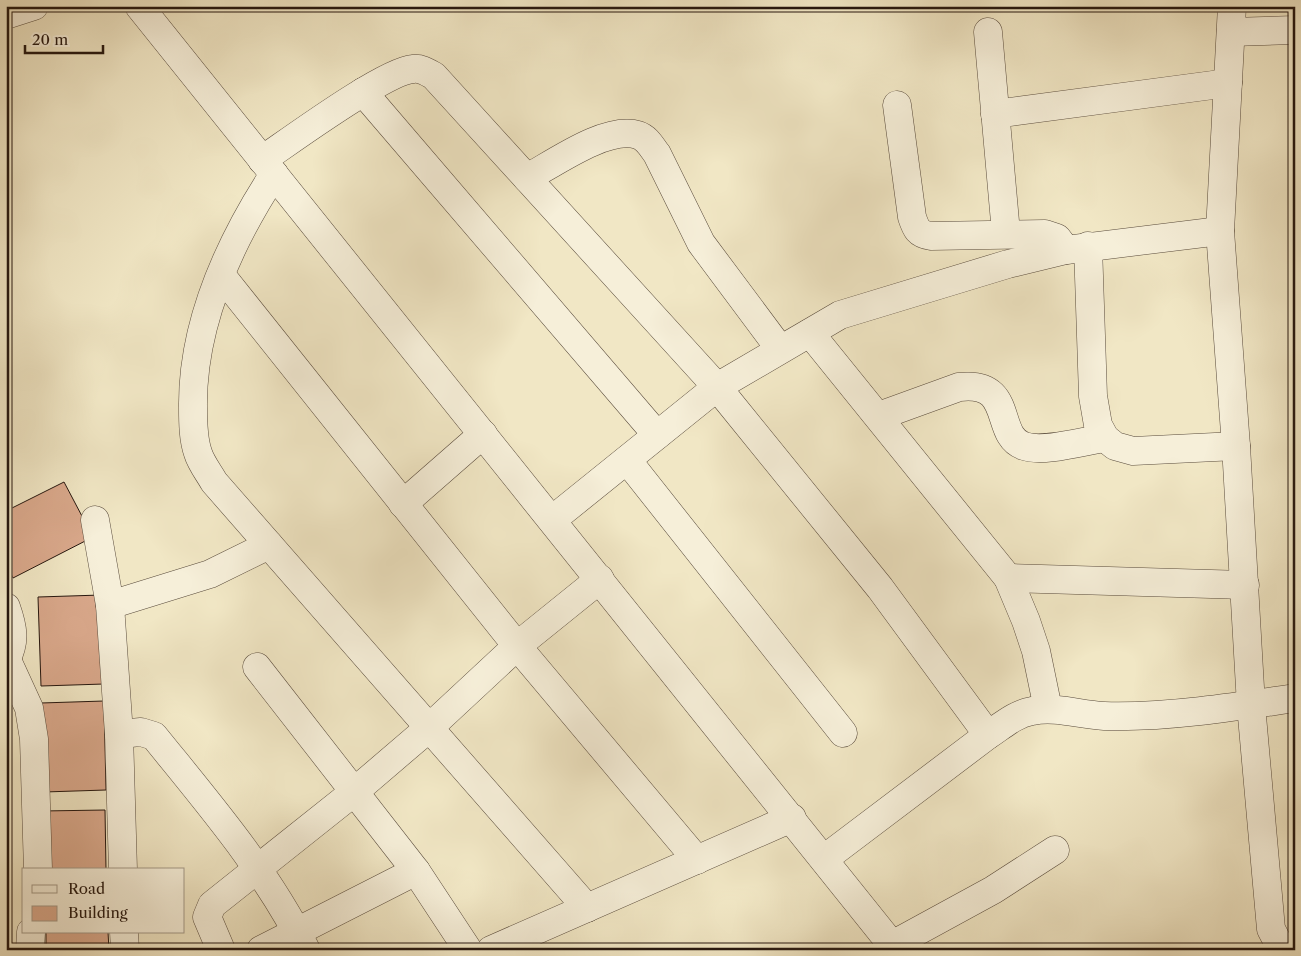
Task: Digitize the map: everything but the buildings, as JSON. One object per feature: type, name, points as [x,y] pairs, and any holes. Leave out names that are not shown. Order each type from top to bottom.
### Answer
[{"type":"street","points":[[6,15],[34,6]]},
{"type":"street","points":[[139,6],[895,947],[993,890],[1055,850]]},
{"type":"street","points":[[1282,950],[1271,930],[1251,705],[1236,446],[1220,231],[1232,19],[1295,30]]},
{"type":"street","points":[[988,32],[1006,233]]},
{"type":"street","points":[[587,908],[430,726],[214,482],[198,452],[193,428],[193,383],[202,325],[221,275],[268,167],[364,92],[399,72],[413,69],[424,70],[434,76],[717,386],[880,588],[988,735]]},
{"type":"street","points":[[995,114],[1228,83]]},
{"type":"street","points":[[364,92],[657,435]]},
{"type":"street","points":[[897,105],[912,217],[916,230],[922,235],[1006,233],[1052,236],[1077,248]]},
{"type":"street","points":[[527,178],[597,140],[624,134],[637,135],[647,140],[657,154],[701,243],[780,349]]},
{"type":"street","points":[[552,520],[717,386],[840,315],[1008,264],[1077,248],[1220,231]]},
{"type":"street","points":[[1077,248],[1093,396],[1098,425],[1105,438],[1115,446],[1133,451],[1236,446]]},
{"type":"street","points":[[221,275],[517,646],[697,860]]},
{"type":"street","points":[[810,333],[1008,578],[1036,651],[1048,709]]},
{"type":"street","points":[[879,416],[959,386],[970,385],[992,393],[1000,404],[1010,434],[1017,443],[1024,446],[1036,449],[1105,438]]},
{"type":"street","points":[[403,504],[483,434]]},
{"type":"street","points":[[626,460],[843,733]]},
{"type":"street","points":[[95,520],[110,605],[119,734],[123,868]]},
{"type":"street","points":[[110,605],[210,574],[270,544]]},
{"type":"street","points":[[1008,578],[1244,585]]},
{"type":"street","points":[[222,950],[207,917],[212,905],[354,792],[430,726],[517,646],[600,579]]},
{"type":"street","points":[[6,607],[13,628],[14,644],[7,660],[29,708],[33,731],[38,868]]},
{"type":"street","points":[[257,667],[416,871],[468,950]]},
{"type":"street","points":[[824,859],[988,735],[1015,717],[1030,711],[1048,709],[1104,716],[1158,714],[1251,705],[1295,698]]},
{"type":"street","points":[[119,734],[141,732],[154,736],[209,802],[257,869],[301,941]]},
{"type":"street","points":[[491,950],[538,940],[587,908],[792,818]]},
{"type":"street","points":[[261,950],[301,941],[416,871]]},
{"type":"street","points":[[30,950],[31,934]]},
{"type":"street","points":[[124,934],[125,950]]}]
